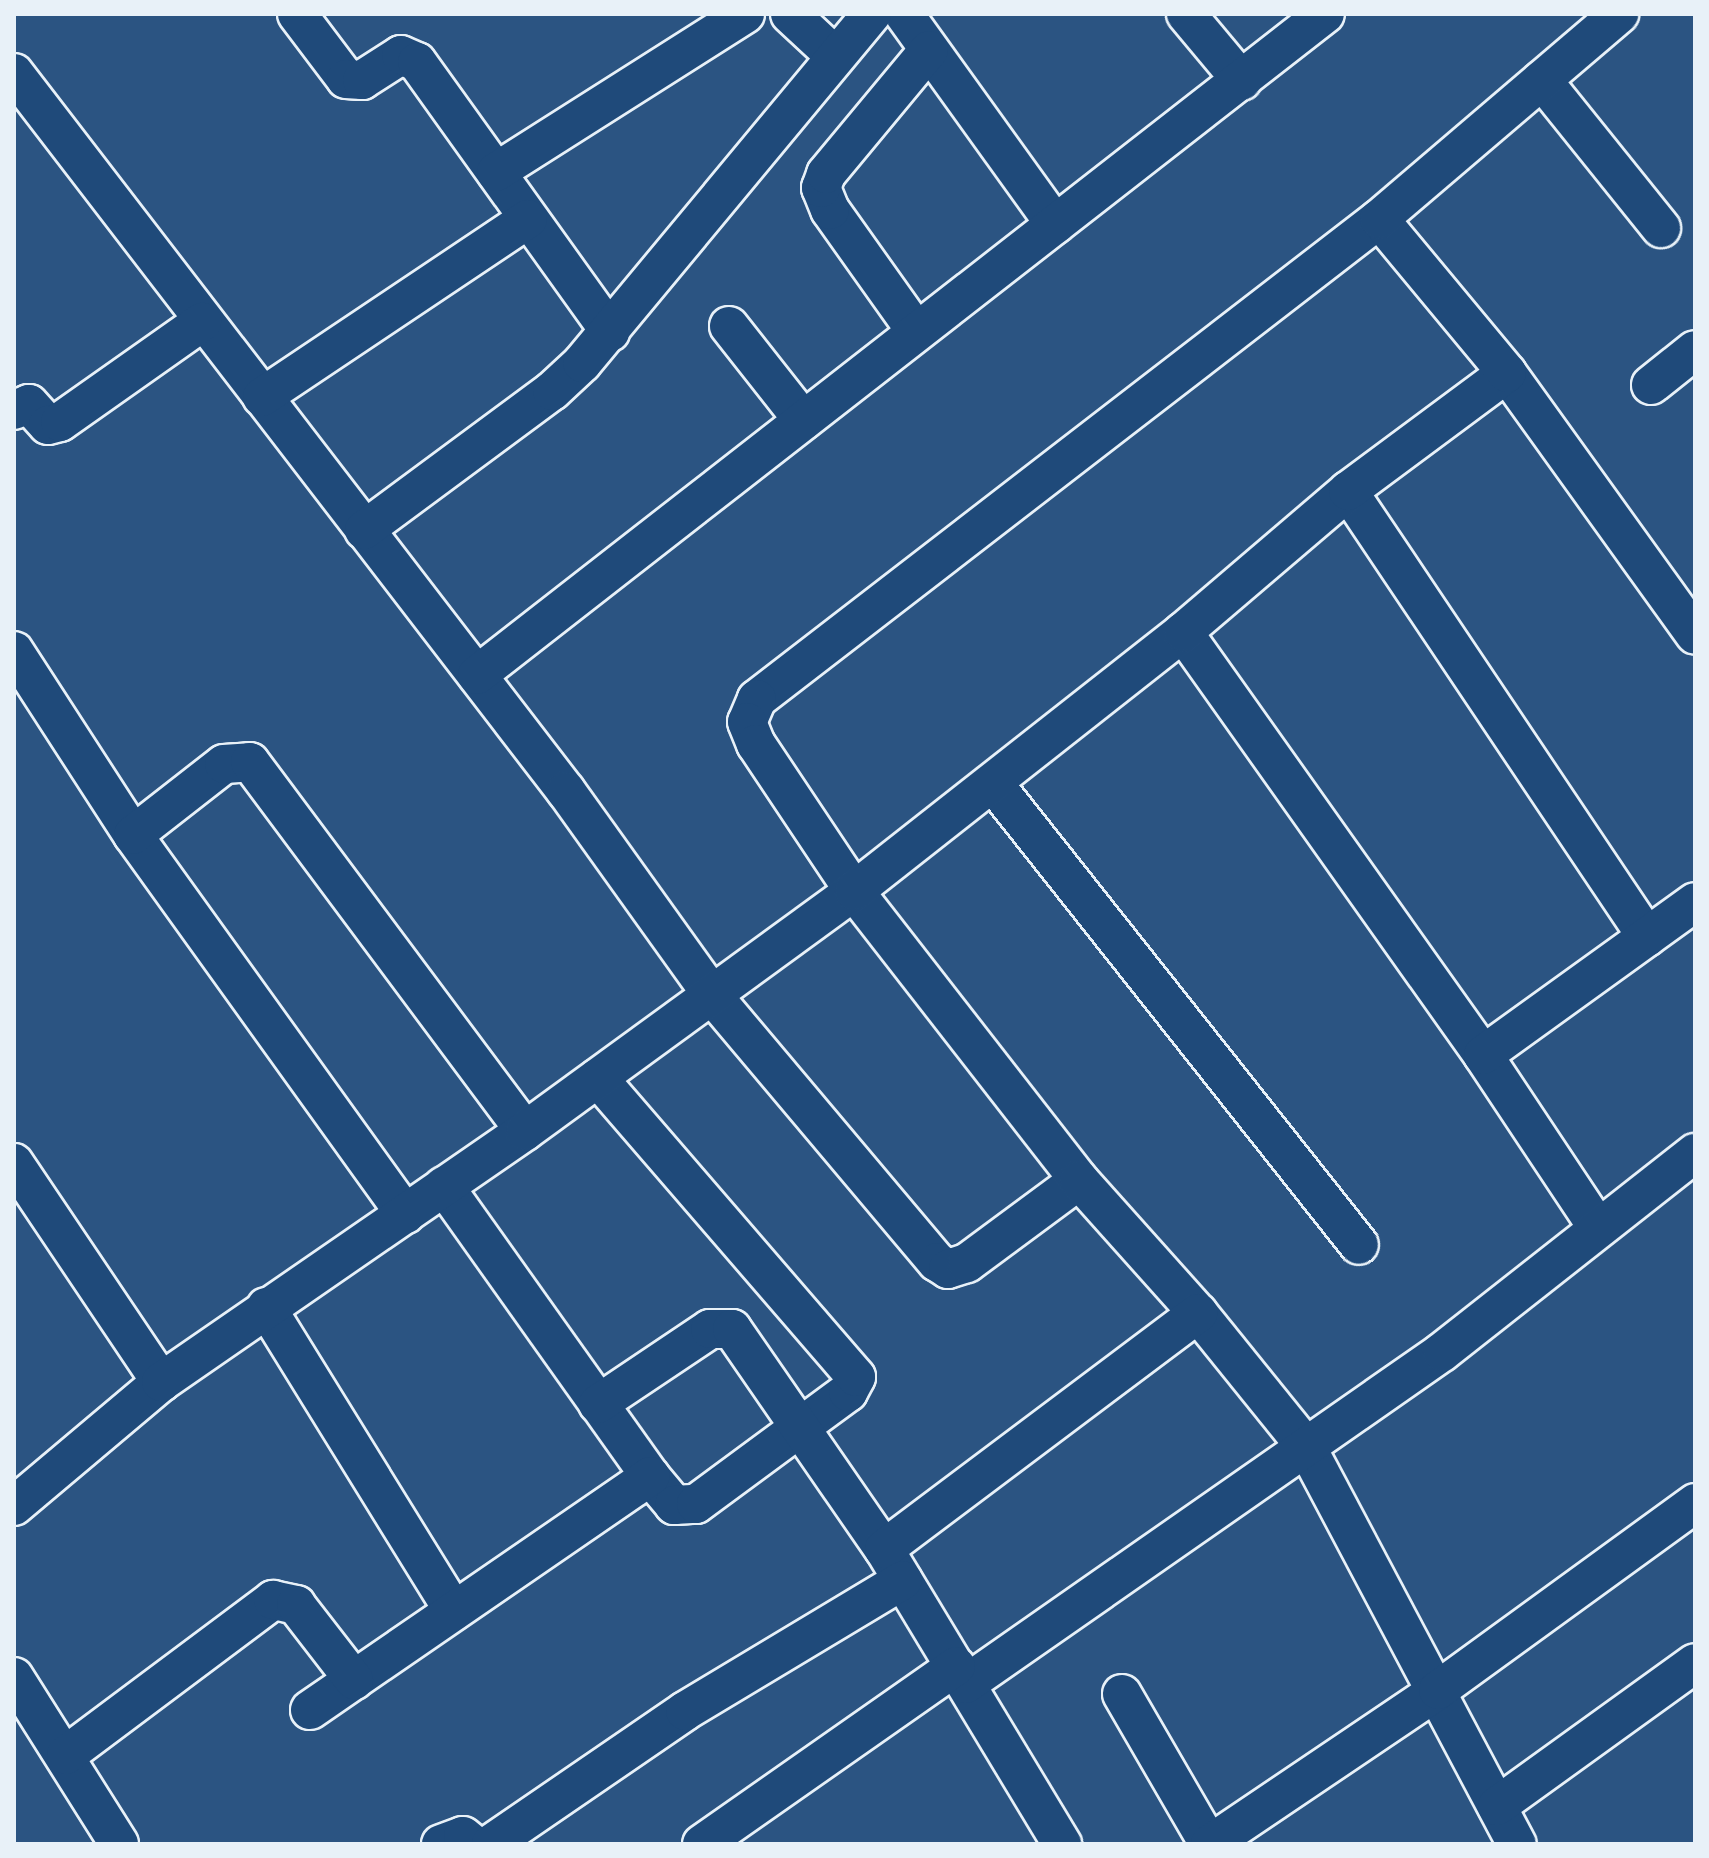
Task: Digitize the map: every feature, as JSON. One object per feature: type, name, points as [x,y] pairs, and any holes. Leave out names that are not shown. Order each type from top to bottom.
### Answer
[{"type":"street","points":[[297,14],[346,79],[362,80],[401,55],[417,62],[610,332]]},
{"type":"street","points":[[496,172],[745,14]]},
{"type":"street","points":[[790,14],[834,55]]},
{"type":"street","points":[[364,530],[552,391],[610,332],[834,55],[872,14]]},
{"type":"street","points":[[904,14],[1055,224]]},
{"type":"street","points":[[1186,14],[1242,81]]},
{"type":"street","points":[[477,675],[1325,14]]},
{"type":"street","points":[[1517,1844],[1307,1448],[1198,1313],[1079,1180],[854,891],[751,735],[748,711],[757,699],[1379,219],[1619,14]]},
{"type":"street","points":[[916,331],[830,210],[821,188],[826,174],[929,50]]},
{"type":"street","points":[[14,73],[202,322],[477,675],[712,995],[937,1262],[948,1269],[967,1263],[1079,1180]]},
{"type":"street","points":[[1542,80],[1661,228]]},
{"type":"street","points":[[262,397],[528,219]]},
{"type":"street","points":[[1379,219],[1507,373],[1695,635]]},
{"type":"street","points":[[14,410],[29,404],[48,425],[60,422],[202,322]]},
{"type":"street","points":[[729,326],[803,420]]},
{"type":"street","points":[[1651,385],[1695,350]]},
{"type":"street","points":[[14,1506],[161,1382],[525,1131],[854,891],[1183,632],[1348,491],[1507,373]]},
{"type":"street","points":[[1348,491],[1647,937]]},
{"type":"street","points":[[1183,632],[1483,1055],[1598,1228]]},
{"type":"street","points":[[14,651],[133,835],[405,1214]]},
{"type":"street","points":[[133,835],[224,764],[250,762],[525,1131]]},
{"type":"street","points":[[993,783],[1359,1245]]},
{"type":"street","points":[[1483,1055],[1695,902]]},
{"type":"street","points":[[444,1186],[650,1476],[674,1505],[689,1507],[854,1386],[851,1367],[598,1078]]},
{"type":"street","points":[[702,1844],[1307,1448],[1442,1352],[1695,1153]]},
{"type":"street","points":[[14,1163],[161,1382]]},
{"type":"street","points":[[266,1307],[454,1611]]},
{"type":"street","points":[[491,1844],[894,1564],[1198,1313]]},
{"type":"street","points":[[598,1404],[710,1329],[725,1325],[740,1336],[803,1424],[894,1564],[1062,1844]]},
{"type":"street","points":[[310,1710],[650,1476]]},
{"type":"street","points":[[1122,1694],[1209,1844],[1438,1690],[1695,1503]]},
{"type":"street","points":[[66,1755],[273,1600],[296,1605],[354,1680]]},
{"type":"street","points":[[1497,1806],[1695,1663]]},
{"type":"street","points":[[14,1677],[66,1755],[119,1844]]},
{"type":"street","points":[[441,1844],[463,1836],[473,1844]]}]
